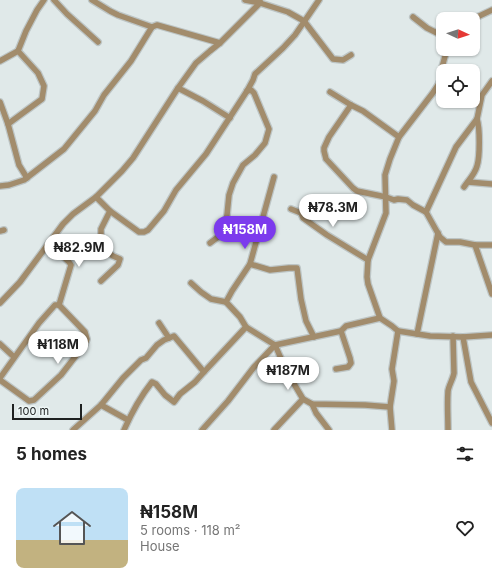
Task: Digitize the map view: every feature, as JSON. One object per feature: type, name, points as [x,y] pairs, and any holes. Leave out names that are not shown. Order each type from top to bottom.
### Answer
[{"type":"street","points":[[0,61],[18,51],[26,31],[44,0]]},
{"type":"street","points":[[54,0],[98,42]]},
{"type":"street","points":[[92,0],[118,15],[152,27],[157,25],[220,43]]},
{"type":"street","points":[[245,0],[260,1],[288,12],[304,21],[333,59],[343,60],[351,55]]},
{"type":"street","points":[[96,197],[110,211],[139,232],[148,230],[164,211],[176,190],[206,154],[250,89],[255,74],[283,48],[299,30],[319,0]]},
{"type":"street","points":[[0,303],[20,282],[63,224],[73,214],[96,197],[133,158],[196,63],[220,43],[260,1]]},
{"type":"street","points":[[480,16],[492,10]]},
{"type":"street","points":[[413,17],[427,28],[436,32]]},
{"type":"street","points":[[0,186],[9,186],[27,178],[64,149],[95,111],[104,95],[131,61],[152,27]]},
{"type":"street","points":[[8,124],[42,99],[44,86],[38,73],[18,51]]},
{"type":"street","points":[[445,56],[441,71],[441,78],[438,85],[399,137],[390,159],[385,175],[386,206],[384,218],[368,260],[368,284],[380,318],[398,331],[430,336],[463,337],[492,335]]},
{"type":"street","points":[[426,212],[456,147],[477,119],[482,95],[492,81]]},
{"type":"street","points":[[178,88],[230,118]]},
{"type":"street","points":[[210,244],[222,234],[227,215],[229,195],[233,183],[243,165],[255,155],[265,143],[269,129],[254,93],[250,89]]},
{"type":"street","points":[[330,92],[363,111],[399,137]]},
{"type":"street","points":[[0,102],[8,124],[19,165],[27,178]]},
{"type":"street","points":[[351,105],[329,137],[324,148],[324,155],[353,188],[357,191],[394,200],[407,200],[426,212],[440,237],[446,242],[460,242],[492,246]]},
{"type":"street","points":[[477,119],[479,127],[478,162],[476,170],[466,185],[492,184]]},
{"type":"street","points":[[226,302],[232,290],[250,264],[274,177]]},
{"type":"street","points":[[291,209],[301,213],[303,218],[327,235],[368,260]]},
{"type":"street","points":[[101,281],[118,265],[120,259],[113,256],[98,245],[101,236],[101,229],[110,211]]},
{"type":"street","points":[[416,334],[438,233]]},
{"type":"street","points":[[49,243],[71,265],[58,305],[55,305],[39,323],[0,379],[29,401],[34,400],[61,375],[85,344],[87,339],[85,332],[58,305]]},
{"type":"street","points":[[475,245],[492,294]]},
{"type":"street","points":[[250,264],[270,270],[296,268],[306,320],[314,337]]},
{"type":"street","points":[[191,283],[211,299],[226,302],[240,317],[246,327],[275,345],[287,372],[303,398],[312,404],[316,413],[330,430]]},
{"type":"street","points":[[202,430],[228,401],[254,367],[275,345],[340,332],[346,326],[380,318]]},
{"type":"street","points":[[159,323],[169,338]]},
{"type":"street","points":[[124,430],[128,420],[152,382],[156,384],[165,395],[174,402],[180,394],[195,382],[246,327]]},
{"type":"street","points":[[392,430],[390,407],[393,388],[392,364],[398,331]]},
{"type":"street","points":[[336,369],[348,367],[351,363],[340,332]]},
{"type":"street","points":[[74,430],[101,405],[123,378],[141,360],[146,358],[157,345],[169,338],[174,336],[204,372]]},
{"type":"street","points":[[448,430],[448,393],[454,373],[454,336]]},
{"type":"street","points":[[463,337],[470,382],[492,423]]},
{"type":"street","points":[[0,344],[14,357]]},
{"type":"street","points":[[274,430],[303,398]]},
{"type":"street","points":[[312,404],[390,407]]},
{"type":"street","points":[[101,405],[128,420]]},
{"type":"street","points":[[485,410],[492,410]]}]
